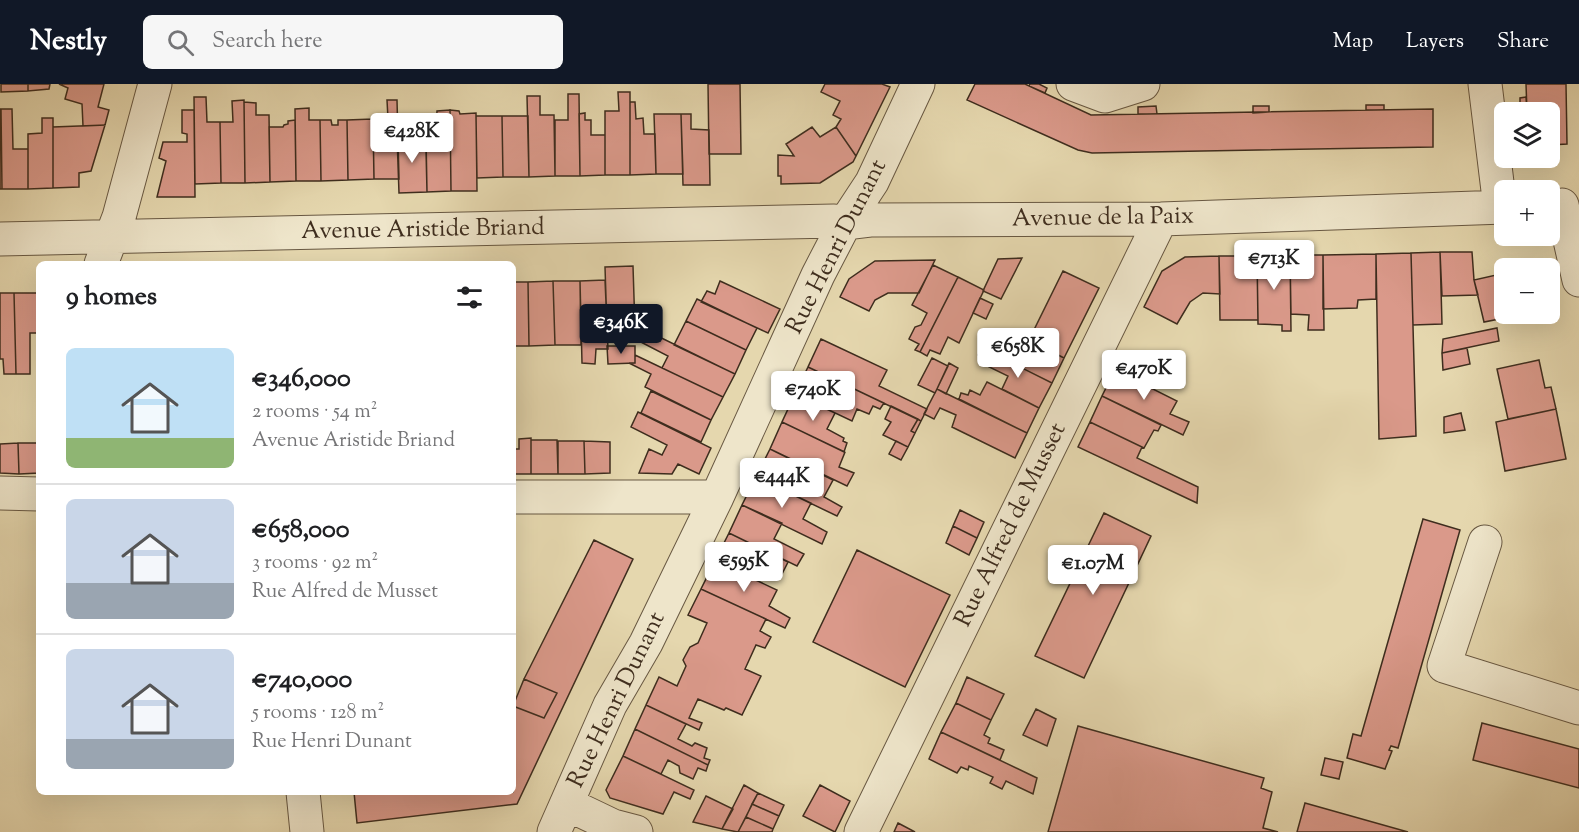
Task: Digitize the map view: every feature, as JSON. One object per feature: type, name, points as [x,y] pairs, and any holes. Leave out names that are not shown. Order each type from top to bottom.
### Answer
[{"type":"street","points":[[107,251],[119,217],[155,84]]},
{"type":"street","name":"Rue Henri Dunant","points":[[560,818],[610,705],[646,644],[717,497],[818,275],[846,223],[872,182],[918,84]]},
{"type":"street","points":[[1073,84],[1105,96],[1143,84]]},
{"type":"street","points":[[1485,84],[1498,180]]},
{"type":"street","points":[[1564,205],[1579,280]]},
{"type":"street","name":"Avenue de la Paix","points":[[846,223],[876,220],[1161,219],[1494,207]]},
{"type":"street","name":"Rue Alfred de Musset","points":[[861,832],[1161,219]]},
{"type":"street","name":"Avenue Aristide Briand","points":[[0,238],[107,251],[809,221],[846,223]]},
{"type":"street","points":[[0,493],[36,494]]},
{"type":"street","points":[[516,497],[717,497]]},
{"type":"street","points":[[1485,542],[1444,666],[1579,708]]},
{"type":"street","points":[[303,795],[307,832]]},
{"type":"street","points":[[560,818],[636,832]]},
{"type":"building","points":[[1,84],[28,84],[28,91],[1,92]]},
{"type":"building","points":[[28,84],[50,84],[49,89],[28,91]]},
{"type":"building","points":[[59,84],[104,84],[98,107],[109,110],[105,125],[83,126],[82,104],[65,99],[68,88]]},
{"type":"building","points":[[708,84],[740,84],[741,154],[709,154]]},
{"type":"building","points":[[825,84],[882,84],[890,87],[856,156],[836,127],[841,119],[833,115],[840,101],[821,92]]},
{"type":"building","points":[[975,84],[1025,84],[1091,115],[1433,109],[1433,147],[1092,153],[1078,150],[967,100]]},
{"type":"building","points":[[1039,84],[1047,88],[1045,93],[1029,86]]},
{"type":"building","points":[[1526,84],[1566,84],[1567,144],[1560,144],[1560,102],[1527,102]]},
{"type":"building","points":[[618,92],[630,92],[630,175],[605,175],[605,111],[619,111]]},
{"type":"building","points":[[568,94],[579,94],[580,176],[555,176],[555,120],[568,120]]},
{"type":"building","points":[[527,96],[540,96],[540,115],[554,115],[555,176],[529,177]]},
{"type":"building","points":[[194,97],[206,97],[207,122],[220,122],[221,183],[195,184]]},
{"type":"building","points":[[1526,97],[1526,102],[1520,102],[1520,98]]},
{"type":"building","points":[[244,100],[245,183],[221,183],[220,122],[233,122],[232,101]]},
{"type":"building","points":[[387,100],[397,100],[399,179],[374,179],[373,119],[388,119]]},
{"type":"building","points":[[244,102],[256,103],[256,115],[269,115],[270,182],[245,183]]},
{"type":"building","points":[[630,102],[635,102],[636,119],[643,118],[644,134],[655,134],[656,174],[630,175]]},
{"type":"building","points":[[1366,105],[1384,105],[1384,110],[1366,110]]},
{"type":"building","points":[[1156,106],[1157,114],[1138,114],[1138,107]]},
{"type":"building","points":[[1253,106],[1269,106],[1269,112],[1253,113]]},
{"type":"building","points":[[309,108],[309,120],[320,120],[321,181],[296,181],[295,109]]},
{"type":"building","points":[[1,109],[2,189],[0,189]]},
{"type":"building","points":[[1,109],[12,109],[13,149],[28,149],[28,189],[2,189]]},
{"type":"building","points":[[182,110],[194,110],[195,197],[157,197],[166,161],[159,158],[163,142],[187,142],[187,134],[182,133]]},
{"type":"building","points":[[450,110],[451,191],[427,192],[426,150],[435,150],[437,111]]},
{"type":"building","points":[[450,110],[459,111],[460,114],[476,113],[477,191],[451,191]]},
{"type":"building","points":[[585,113],[585,120],[591,120],[591,135],[605,135],[605,175],[580,176],[579,114]]},
{"type":"building","points":[[654,114],[681,114],[683,174],[656,174]]},
{"type":"building","points":[[681,114],[691,114],[691,129],[709,130],[710,185],[683,185]]},
{"type":"building","points":[[476,116],[502,116],[503,177],[477,178]]},
{"type":"building","points":[[502,116],[528,116],[529,177],[503,177]]},
{"type":"building","points":[[42,118],[53,118],[53,188],[28,189],[28,134],[42,133]]},
{"type":"building","points":[[373,119],[374,179],[348,180],[347,120]]},
{"type":"building","points":[[295,120],[296,181],[270,182],[269,127],[283,127],[288,124],[288,121]]},
{"type":"building","points":[[320,120],[331,120],[332,125],[338,125],[338,120],[347,120],[348,180],[321,181]]},
{"type":"building","points":[[105,125],[91,171],[79,173],[79,187],[53,188],[53,127]]},
{"type":"building","points":[[812,127],[820,137],[836,127],[856,156],[853,162],[820,183],[781,184],[781,176],[778,176],[778,155],[794,156],[786,144]]},
{"type":"building","points":[[397,136],[426,136],[427,192],[399,193]]},
{"type":"building","points":[[1440,252],[1442,324],[1413,325],[1411,253]]},
{"type":"building","points":[[1440,252],[1472,252],[1474,280],[1478,295],[1442,296]]},
{"type":"building","points":[[1411,253],[1416,436],[1379,439],[1376,254]]},
{"type":"building","points":[[1376,254],[1376,299],[1358,300],[1357,308],[1323,309],[1323,255]]},
{"type":"building","points":[[1290,255],[1323,255],[1324,330],[1308,330],[1309,315],[1291,314]]},
{"type":"building","points":[[1290,255],[1291,331],[1282,331],[1282,325],[1258,324],[1257,256]]},
{"type":"building","points":[[1219,256],[1257,256],[1258,320],[1220,320]]},
{"type":"building","points":[[1219,256],[1220,294],[1203,293],[1190,302],[1177,324],[1144,307],[1162,271],[1185,257]]},
{"type":"building","points":[[1022,258],[1001,299],[983,291],[998,259]]},
{"type":"building","points":[[935,260],[919,293],[888,293],[875,300],[869,311],[840,297],[849,279],[875,261]]},
{"type":"building","points":[[933,265],[958,277],[920,352],[915,350],[919,344],[909,339],[915,327],[921,325],[927,313],[912,305]]},
{"type":"building","points":[[633,266],[635,329],[607,328],[605,267]]},
{"type":"building","points":[[1063,271],[1099,288],[1064,358],[1029,340]]},
{"type":"building","points":[[1494,276],[1494,320],[1484,322],[1474,280]]},
{"type":"building","points":[[958,277],[984,290],[959,343],[948,337],[940,354],[930,350],[927,356],[920,352]]},
{"type":"building","points":[[605,280],[608,349],[596,349],[595,364],[582,363],[580,281]]},
{"type":"building","points":[[553,281],[580,281],[581,345],[555,345]]},
{"type":"building","points":[[553,281],[555,345],[529,346],[528,282]]},
{"type":"building","points":[[720,281],[780,309],[768,333],[701,302],[707,291],[715,294]]},
{"type":"building","points":[[516,282],[528,282],[529,346],[516,346]]},
{"type":"building","points":[[0,293],[14,293],[16,374],[4,374],[3,359],[0,359]]},
{"type":"building","points":[[14,293],[36,293],[36,333],[30,333],[30,374],[16,374]]},
{"type":"building","points":[[980,298],[993,304],[986,319],[973,313]]},
{"type":"building","points":[[697,299],[757,328],[746,350],[686,321]]},
{"type":"building","points":[[634,309],[657,320],[651,333],[635,325]]},
{"type":"building","points":[[686,321],[746,350],[735,374],[674,345]]},
{"type":"building","points":[[635,325],[735,374],[723,397],[662,368],[668,356],[635,339]]},
{"type":"building","points":[[1497,328],[1499,341],[1442,353],[1443,339]]},
{"type":"building","points":[[821,339],[887,370],[879,386],[927,409],[921,421],[808,367]]},
{"type":"building","points":[[992,339],[1020,352],[1026,339],[1064,358],[1052,383],[982,348],[985,343],[990,345]]},
{"type":"building","points":[[607,346],[635,346],[635,363],[608,364]]},
{"type":"building","points":[[982,348],[1052,383],[1039,408],[1002,389],[1008,376],[981,363],[984,358],[978,355]]},
{"type":"building","points":[[1467,348],[1470,364],[1443,370],[1442,353]]},
{"type":"building","points":[[635,355],[723,397],[711,420],[645,387],[651,374],[629,363],[635,363]]},
{"type":"building","points":[[932,358],[948,366],[935,393],[918,385]]},
{"type":"building","points":[[1539,360],[1545,388],[1551,387],[1556,409],[1508,419],[1497,369]]},
{"type":"building","points":[[949,363],[958,368],[946,394],[937,389]]},
{"type":"building","points":[[808,367],[884,403],[880,409],[873,406],[869,414],[857,409],[852,421],[795,394]]},
{"type":"building","points":[[1115,370],[1177,401],[1170,414],[1189,422],[1183,435],[1102,396]]},
{"type":"building","points":[[987,382],[1039,408],[1027,433],[959,399],[961,393],[968,395],[970,390],[980,395]]},
{"type":"building","points":[[937,389],[1027,433],[1015,458],[952,427],[956,415],[940,408],[934,419],[924,414]]},
{"type":"building","points":[[651,391],[711,420],[701,442],[641,413]]},
{"type":"building","points":[[795,394],[835,413],[827,429],[844,438],[843,441],[847,443],[844,452],[782,422]]},
{"type":"building","points":[[1102,396],[1161,425],[1158,431],[1154,430],[1144,448],[1090,422]]},
{"type":"building","points":[[891,406],[918,419],[911,431],[915,433],[908,447],[883,435],[891,422],[885,419]]},
{"type":"building","points":[[1556,409],[1566,459],[1505,471],[1496,422]]},
{"type":"building","points":[[638,412],[711,448],[699,474],[678,464],[672,474],[639,473],[649,449],[662,455],[667,445],[631,427]]},
{"type":"building","points":[[1461,413],[1465,430],[1444,433],[1444,417]]},
{"type":"building","points":[[918,419],[921,421],[915,433],[911,431]]},
{"type":"building","points":[[782,422],[845,452],[839,467],[854,473],[847,486],[770,449]]},
{"type":"building","points":[[1090,422],[1142,447],[1137,458],[1198,487],[1197,503],[1078,447]]},
{"type":"building","points":[[531,438],[531,474],[516,474],[516,449],[519,449],[519,439]]},
{"type":"building","points":[[531,440],[557,440],[558,474],[531,474]]},
{"type":"building","points":[[558,441],[584,441],[585,474],[558,474]]},
{"type":"building","points":[[584,441],[610,442],[610,473],[585,474]]},
{"type":"building","points":[[896,441],[908,447],[901,460],[889,454]]},
{"type":"building","points":[[18,443],[19,474],[0,473],[0,444]]},
{"type":"building","points":[[18,443],[36,443],[36,473],[19,474]]},
{"type":"building","points":[[770,449],[833,480],[824,497],[842,507],[837,516],[756,477]]},
{"type":"building","points":[[756,477],[811,503],[803,519],[827,532],[822,544],[742,505]]},
{"type":"building","points":[[742,505],[782,523],[774,539],[804,554],[797,566],[729,533]]},
{"type":"building","points":[[960,510],[984,522],[977,538],[953,526]]},
{"type":"building","points":[[1104,513],[1151,536],[1084,678],[1035,656]]},
{"type":"building","points":[[1423,519],[1460,530],[1398,748],[1391,746],[1389,750],[1392,751],[1385,769],[1347,758],[1353,734],[1361,736]]},
{"type":"building","points":[[953,526],[977,538],[969,555],[946,543]]},
{"type":"building","points":[[729,533],[788,562],[782,574],[760,563],[753,579],[715,561]]},
{"type":"building","points":[[594,540],[633,559],[517,804],[357,823],[354,795],[516,795],[516,707],[544,718],[557,693],[524,679]]},
{"type":"building","points":[[857,550],[950,595],[905,687],[813,642]]},
{"type":"building","points":[[715,561],[777,590],[769,606],[790,618],[785,628],[701,589]]},
{"type":"building","points":[[701,589],[766,619],[760,631],[771,637],[765,648],[756,645],[745,669],[761,676],[742,715],[698,699],[689,718],[702,723],[699,730],[646,705],[659,677],[677,686],[686,666],[683,660],[690,647],[698,643],[707,623],[688,615]]},
{"type":"building","points":[[967,677],[1004,694],[991,720],[956,703]]},
{"type":"building","points":[[524,679],[557,693],[544,718],[516,707],[516,699]]},
{"type":"building","points":[[956,703],[991,720],[984,735],[990,738],[988,743],[1004,750],[1000,760],[941,732]]},
{"type":"building","points":[[646,705],[686,724],[678,739],[692,746],[695,743],[707,748],[704,758],[710,760],[708,765],[635,729]]},
{"type":"building","points":[[1036,709],[1056,719],[1047,746],[1023,735]]},
{"type":"building","points":[[1482,723],[1579,749],[1579,788],[1473,760]]},
{"type":"building","points":[[1078,726],[1264,778],[1261,788],[1272,792],[1263,828],[1278,832],[1048,832]]},
{"type":"building","points":[[635,729],[708,765],[706,771],[698,768],[693,779],[680,773],[679,766],[668,760],[661,774],[623,756]]},
{"type":"building","points":[[941,732],[1037,778],[1033,794],[1006,781],[1002,789],[990,783],[993,777],[969,766],[968,770],[961,767],[957,773],[929,759]]},
{"type":"building","points":[[623,756],[694,790],[690,799],[674,792],[663,814],[610,798],[606,790]]},
{"type":"building","points":[[1325,758],[1343,762],[1339,779],[1321,775]]},
{"type":"building","points":[[744,785],[758,793],[738,832],[722,829]]},
{"type":"building","points":[[820,785],[850,801],[835,832],[803,816]]},
{"type":"building","points":[[758,793],[784,805],[779,816],[752,804]]},
{"type":"building","points":[[706,796],[733,809],[722,829],[693,822]]},
{"type":"building","points":[[1305,803],[1408,832],[1297,832]]},
{"type":"building","points":[[752,804],[779,816],[773,829],[746,817]]},
{"type":"building","points":[[746,817],[773,829],[772,832],[738,832]]},
{"type":"building","points":[[898,823],[915,832],[894,832]]}]
